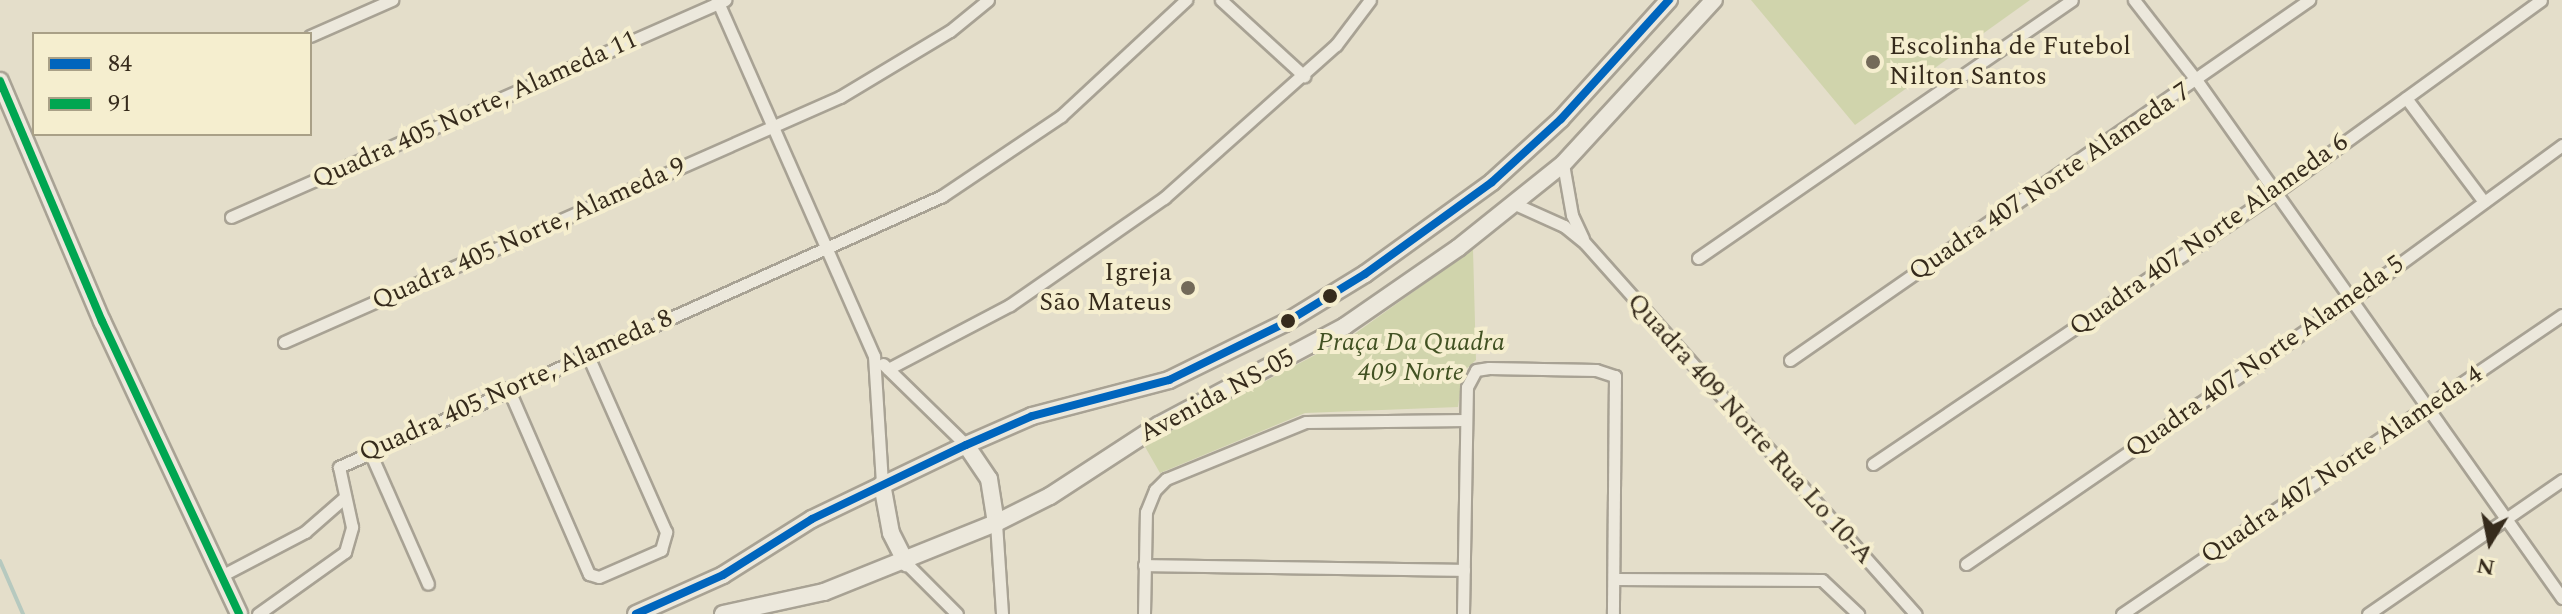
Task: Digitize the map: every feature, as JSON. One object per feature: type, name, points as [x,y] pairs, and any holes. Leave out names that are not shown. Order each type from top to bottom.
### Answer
[{"type":"street","points":[[312,35],[392,0]]},
{"type":"street","name":"Quadra 405 Norte, Alameda 9","points":[[284,342],[773,126],[893,66],[988,0]]},
{"type":"street","name":"Quadra 405 Norte, Alameda 8","points":[[258,614],[345,552],[352,527],[339,467],[369,450],[942,196],[1061,116],[1186,0]]},
{"type":"street","points":[[1221,0],[1304,76]]},
{"type":"street","points":[[888,369],[1010,305],[1107,241],[1304,76],[1336,45],[1370,0]]},
{"type":"street","name":"Avenida NS-05","points":[[636,614],[723,575],[812,519],[966,445],[1032,416],[1169,380],[1323,300],[1426,232],[1511,165],[1669,0]]},
{"type":"street","name":"Avenida NS-05","points":[[723,614],[824,592],[906,563],[996,523],[1050,496],[1159,425],[1345,326],[1515,204],[1563,164],[1714,0]]},
{"type":"street","points":[[1698,258],[2072,0]]},
{"type":"street","points":[[2134,0],[2197,81],[2424,409],[2562,598]]},
{"type":"street","name":"Quadra 407 Norte Alameda 7","points":[[1790,360],[2197,81],[2309,0]]},
{"type":"street","name":"Quadra 407 Norte Alameda 6","points":[[1873,464],[2276,192],[2541,0]]},
{"type":"street","points":[[720,1],[874,356],[882,484],[891,533],[906,563],[957,614]]},
{"type":"street","name":"Quadra 405 Norte, Alameda 11","points":[[231,217],[720,1]]},
{"type":"street","points":[[0,81],[102,321],[236,607],[248,614]]},
{"type":"street","points":[[2406,98],[2484,202]]},
{"type":"street","name":"Quadra 407 Norte Alameda 5","points":[[1966,564],[2349,301],[2562,145]]},
{"type":"street","name":"Quadra 409 Norte Rua Lo 10-A","points":[[1563,164],[1572,215],[1585,243]]},
{"type":"street","name":"Quadra 409 Norte Rua Lo 10-A","points":[[1515,204],[1564,226],[1585,243],[1915,614]]},
{"type":"street","name":"Quadra 407 Norte Alameda 4","points":[[2122,614],[2562,315]]},
{"type":"street","points":[[508,388],[589,574],[599,577],[661,550],[666,532],[587,354]]},
{"type":"street","points":[[874,356],[966,445],[989,479],[996,523],[1002,614]]},
{"type":"street","points":[[1463,614],[1466,420],[1471,375],[1489,368],[1596,370],[1615,376],[1613,614]]},
{"type":"street","points":[[1144,614],[1146,512],[1155,490],[1166,479],[1306,422],[1466,420]]},
{"type":"street","points":[[369,450],[428,584]]},
{"type":"street","points":[[2368,614],[2562,480]]},
{"type":"street","points":[[221,576],[305,532],[345,497]]},
{"type":"street","points":[[1144,565],[1464,570]]},
{"type":"street","points":[[1614,579],[1822,580],[1858,614]]},
{"type":"green space","name":"Escolinha de Futebol Nilton Santos","points":[[1751,0],[2030,0],[1855,125]]},
{"type":"green space","name":"Praça Da Quadra 409 Norte","points":[[1473,249],[1476,360],[1463,372],[1458,407],[1305,413],[1160,473],[1144,445],[1353,335]]},
{"type":"waterway","points":[[0,561],[23,614]]},
{"type":"transit line","name":"84","points":[[636,614],[723,575],[812,519],[966,445],[1032,416],[1169,380],[1285,323],[1365,274],[1492,182],[1561,119],[1669,0]]},
{"type":"transit line","name":"91","points":[[0,81],[102,321],[239,614]]},
{"type":"place","name":"Escolinha de Futebol Nilton Santos","points":[[1873,62]]},
{"type":"place","name":"Igreja São Mateus","points":[[1188,288]]}]
